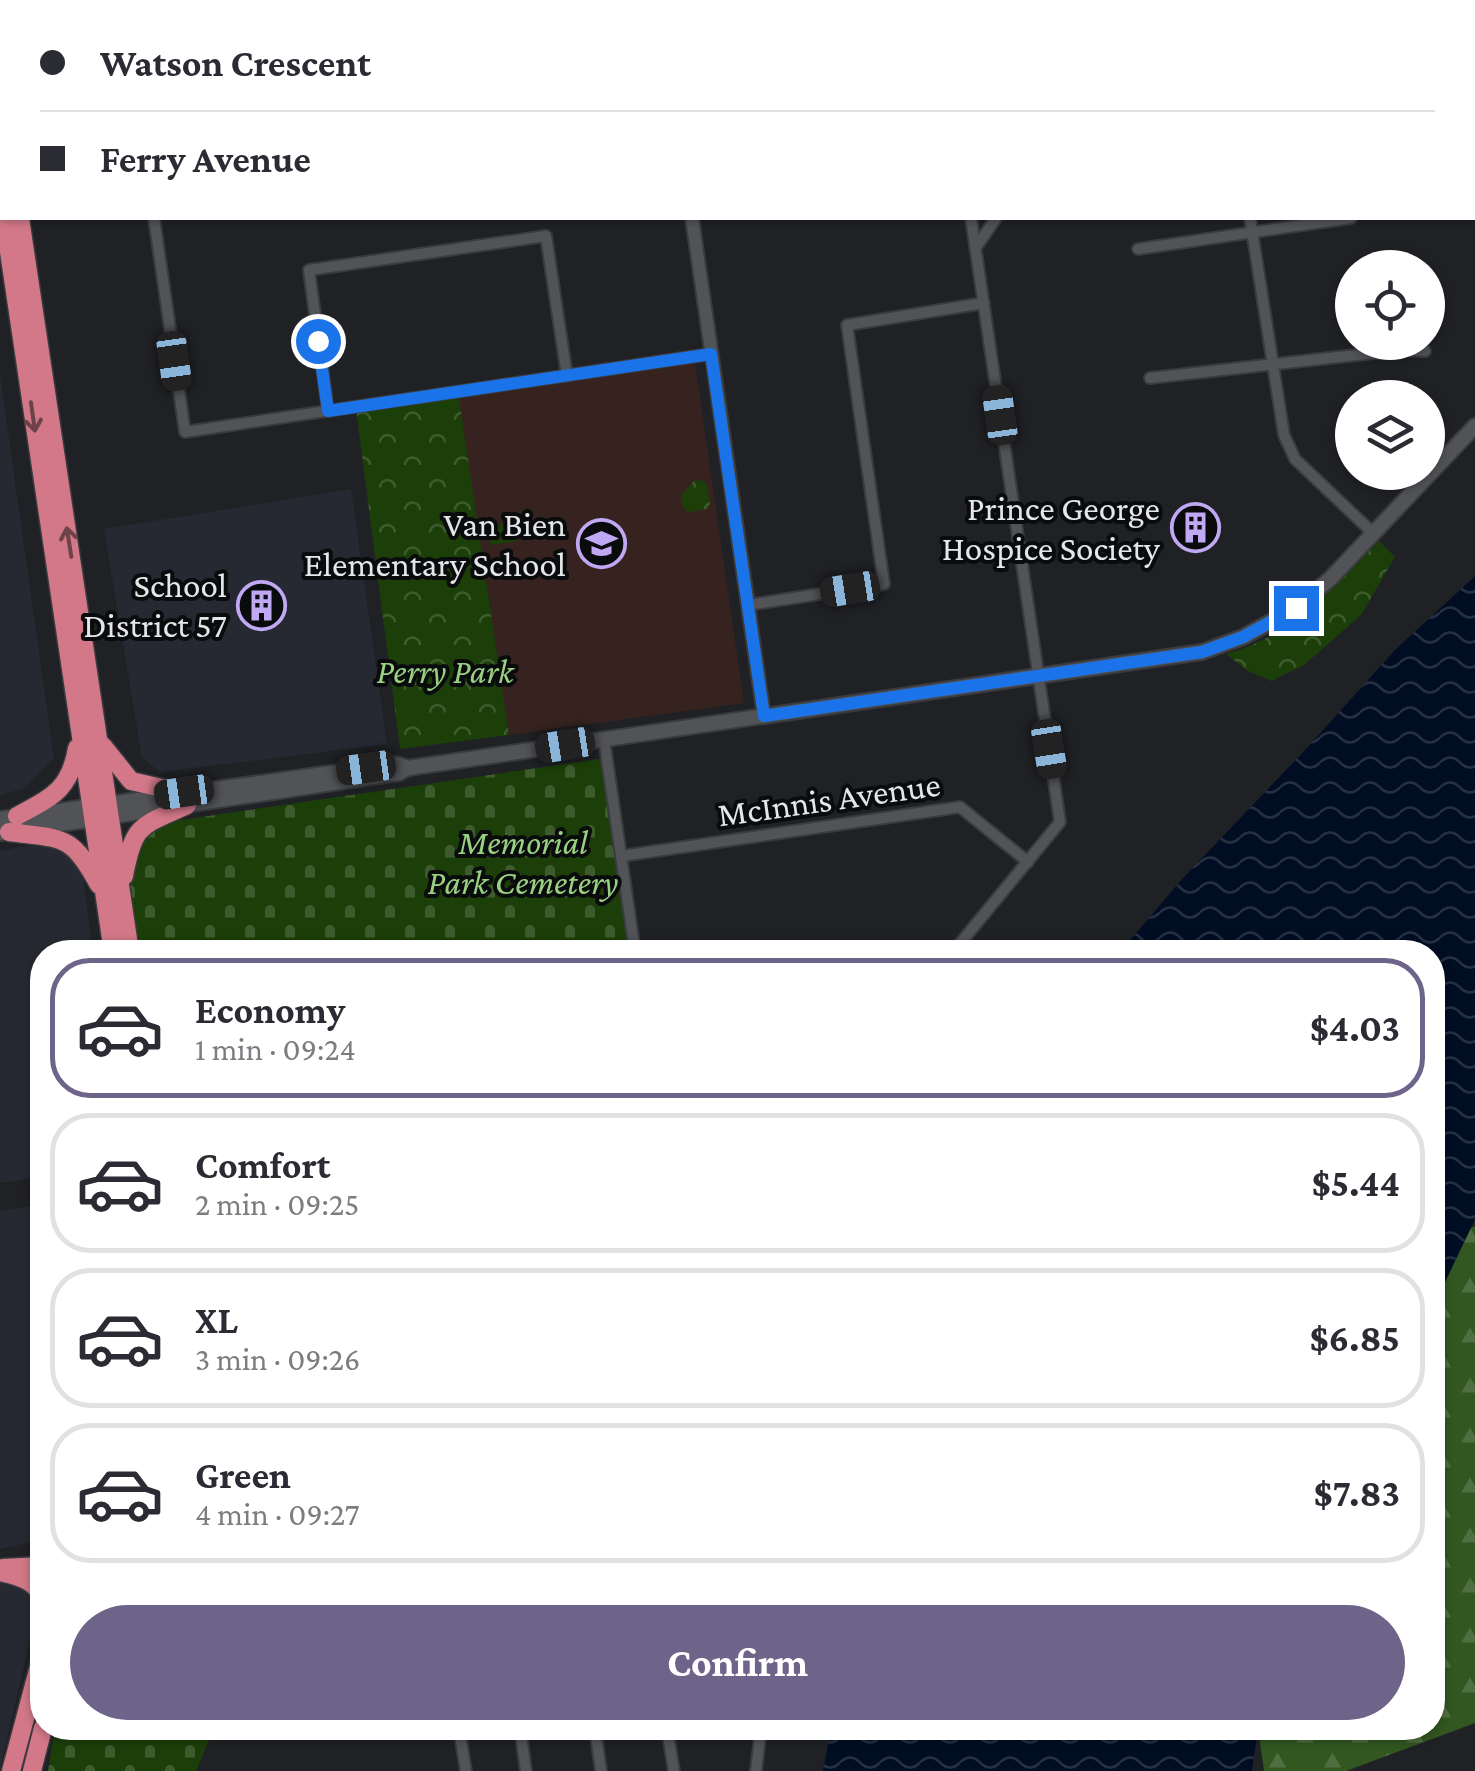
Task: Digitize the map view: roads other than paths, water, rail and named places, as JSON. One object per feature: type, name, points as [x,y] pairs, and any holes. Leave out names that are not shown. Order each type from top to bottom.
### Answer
[{"type":"highway","points":[[20,220],[100,742],[101,811],[113,894],[126,940]]},
{"type":"highway","points":[[4,243],[17,252],[31,294]]},
{"type":"highway","points":[[4,243],[19,320],[79,733],[101,811]]},
{"type":"highway","points":[[0,282],[19,320]]},
{"type":"highway","points":[[6,825],[65,785],[73,768],[79,733]]},
{"type":"highway","points":[[100,742],[131,780],[186,799]]},
{"type":"highway","points":[[113,940],[113,894],[134,835],[186,799]]},
{"type":"highway","points":[[6,825],[61,838],[81,852],[113,894]]},
{"type":"highway","points":[[0,1570],[30,1561]]},
{"type":"highway","points":[[22,1565],[30,1565]]},
{"type":"highway","points":[[0,1570],[30,1583]]},
{"type":"highway","points":[[10,1771],[30,1698]]},
{"type":"highway","points":[[32,1771],[40,1740]]},
{"type":"main road","points":[[6,825],[399,773],[408,768],[1202,652],[1243,637],[1296,608],[1331,578],[1475,426]]},
{"type":"street","points":[[154,220],[185,432],[711,354]]},
{"type":"street","points":[[692,220],[764,716]]},
{"type":"street","points":[[963,940],[1060,822],[972,220]]},
{"type":"street","points":[[976,247],[995,220]]},
{"type":"street","points":[[1250,220],[1284,435],[1295,459],[1373,533]]},
{"type":"street","points":[[1138,249],[1338,220]]},
{"type":"street","points":[[328,411],[310,270],[546,236],[567,376]]},
{"type":"street","points":[[748,605],[884,584],[847,325],[984,303]]},
{"type":"street","points":[[1150,378],[1335,358]]},
{"type":"street","points":[[604,739],[632,940]]},
{"type":"street","name":"McInnis Avenue","points":[[621,856],[960,807],[1028,862]]},
{"type":"street","points":[[461,1740],[466,1771]]},
{"type":"street","points":[[522,1740],[526,1771]]},
{"type":"street","points":[[597,1740],[602,1771]]},
{"type":"street","points":[[669,1740],[674,1771]]},
{"type":"street","points":[[756,1771],[760,1740]]},
{"type":"water","points":[[1475,576],[1475,1219],[1445,1282],[1445,940],[1130,940],[1394,651]]},
{"type":"water","points":[[829,1740],[1256,1740],[1252,1771],[823,1771]]},
{"type":"place","name":"Prince George Hospice Society","points":[[1195,528]]},
{"type":"place","name":"Van Bien Elementary School","points":[[601,544]]},
{"type":"place","name":"School District 57","points":[[262,605]]},
{"type":"park label","name":"Perry Park","points":[[445,671]]},
{"type":"park label","name":"Memorial Park Cemetery","points":[[523,862]]}]
